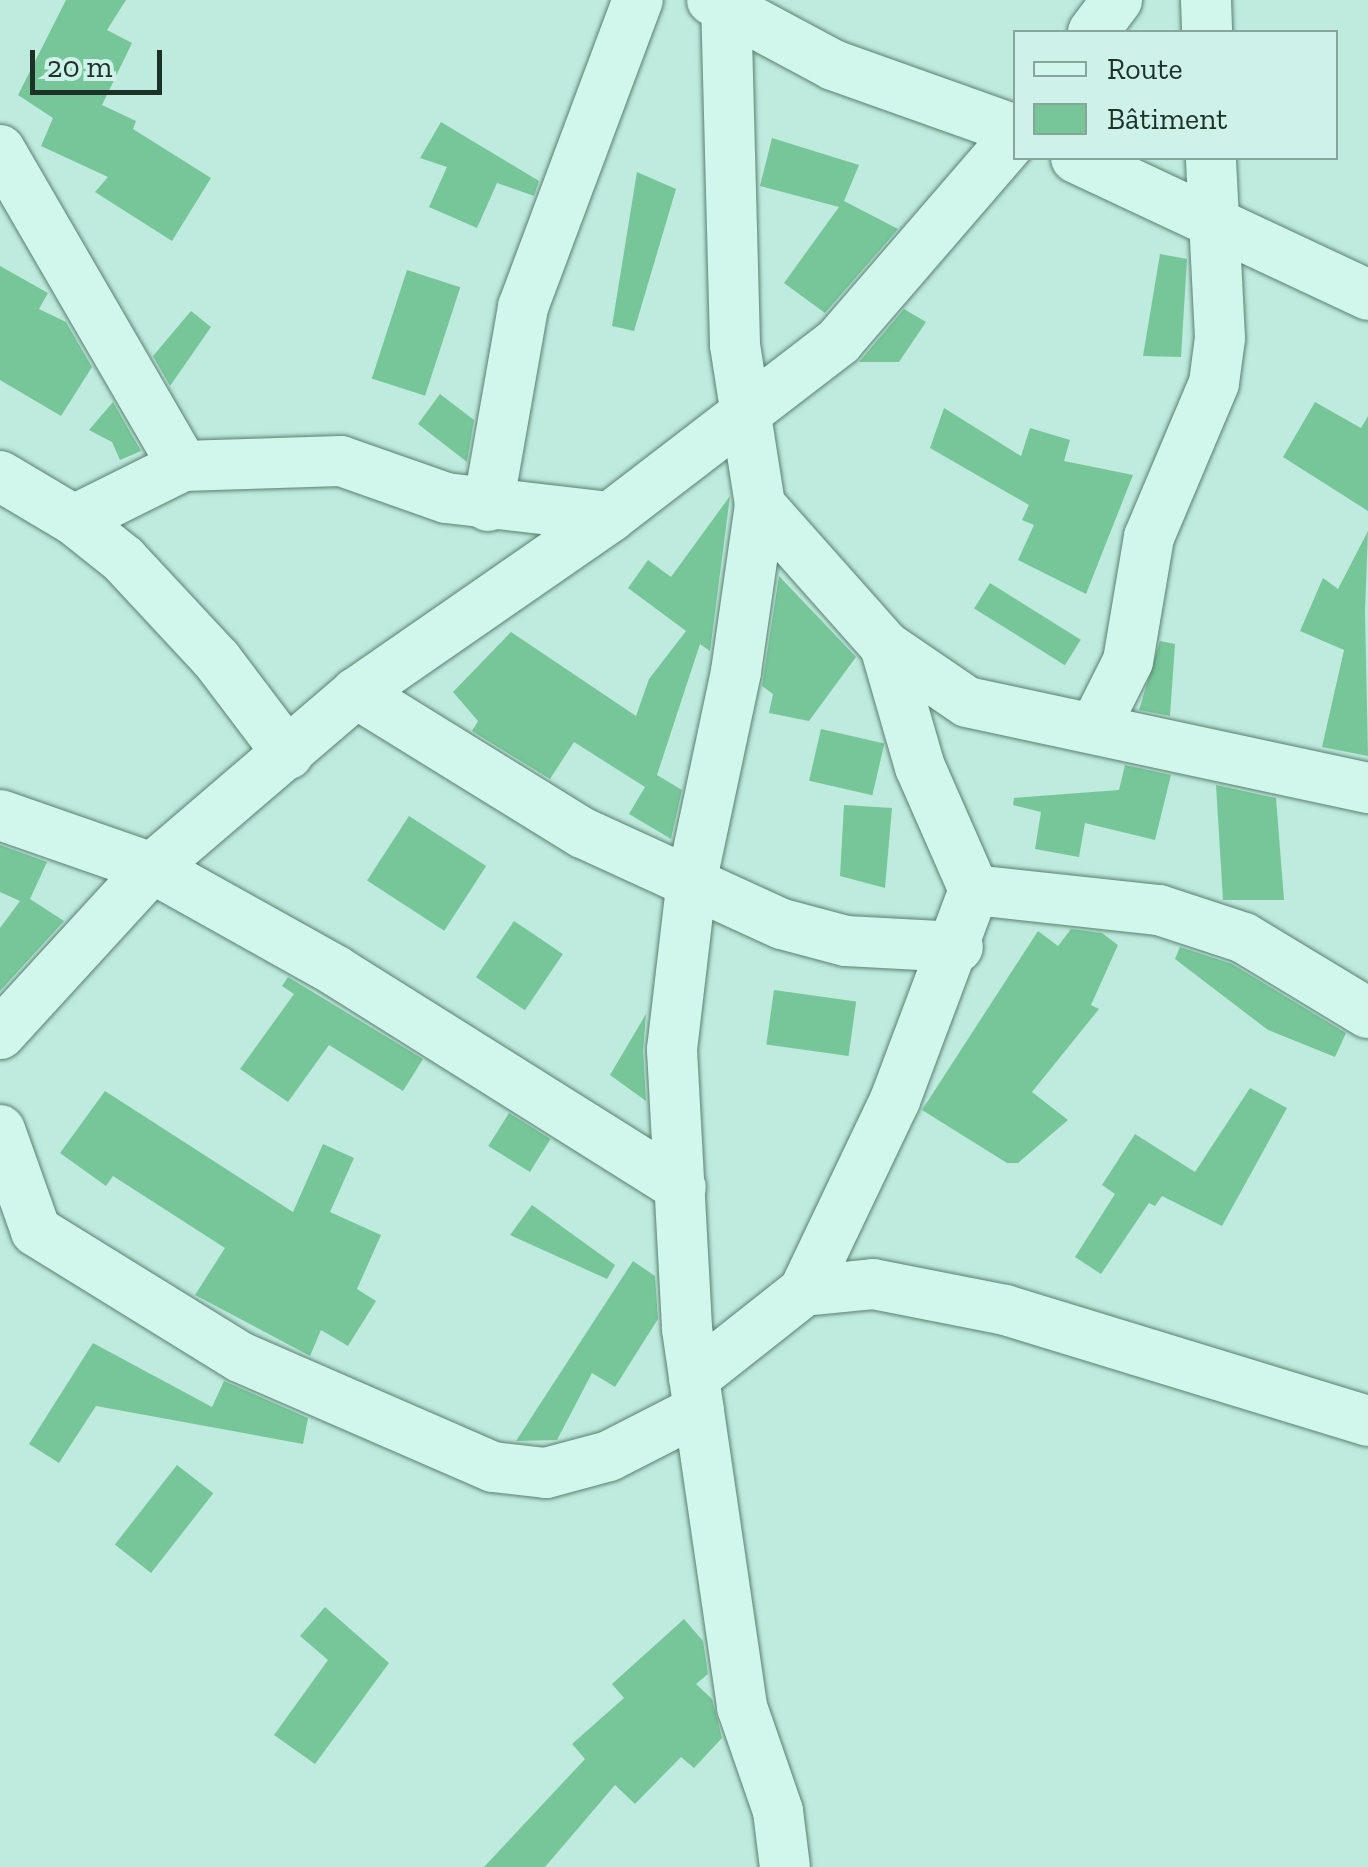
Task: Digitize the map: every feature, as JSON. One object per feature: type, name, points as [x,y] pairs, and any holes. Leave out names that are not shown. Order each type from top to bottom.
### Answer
[{"type":"street","points":[[488,506],[523,308],[638,0]]},
{"type":"street","points":[[1094,30],[1117,0]]},
{"type":"street","points":[[1206,0],[1207,30]]},
{"type":"street","points":[[721,2],[833,65],[1013,133]]},
{"type":"street","points":[[721,2],[740,411],[760,506],[736,672],[692,879],[672,1050],[696,1394],[742,1708],[778,1811],[785,1867]]},
{"type":"street","points":[[0,1034],[152,868],[356,693],[610,518],[740,411],[839,342],[1013,138]]},
{"type":"street","points":[[0,150],[183,466]]},
{"type":"street","points":[[1080,160],[1368,295]]},
{"type":"street","points":[[1094,727],[1128,661],[1149,537],[1214,383],[1220,338],[1211,160]]},
{"type":"street","points":[[74,520],[183,466],[341,461],[488,506],[610,518]]},
{"type":"street","points":[[0,476],[74,520],[123,559],[204,645],[288,754]]},
{"type":"street","points":[[760,506],[885,646],[967,702],[1368,788]]},
{"type":"street","points":[[0,1130],[36,1231],[240,1357],[494,1468],[546,1473],[593,1460],[696,1394],[804,1291],[958,946],[974,890],[920,767],[885,646]]},
{"type":"street","points":[[356,693],[583,832],[692,879],[782,924],[846,941],[958,946]]},
{"type":"street","points":[[0,816],[152,868],[336,970],[681,1187]]},
{"type":"street","points":[[974,890],[1160,910],[1244,938],[1368,1012]]},
{"type":"street","points":[[804,1291],[874,1284],[1005,1310],[1368,1422]]},
{"type":"building","points":[[66,0],[126,0],[107,30],[132,43],[102,105],[136,121],[133,129],[211,178],[172,241],[95,192],[108,177],[41,146],[53,118],[18,95]]},
{"type":"building","points":[[441,122],[539,181],[534,196],[497,183],[477,228],[429,207],[447,167],[420,158]]},
{"type":"building","points":[[772,138],[859,165],[844,201],[898,229],[825,313],[784,283],[839,207],[760,186]]},
{"type":"building","points":[[637,172],[676,189],[634,331],[612,326]]},
{"type":"building","points":[[1160,254],[1187,259],[1181,357],[1143,356]]},
{"type":"building","points":[[0,266],[48,293],[39,309],[66,322],[92,367],[61,416],[0,380]]},
{"type":"building","points":[[407,270],[460,287],[425,396],[372,378]]},
{"type":"building","points":[[904,309],[926,322],[899,362],[859,362]]},
{"type":"building","points":[[191,311],[211,327],[170,386],[153,356]]},
{"type":"building","points":[[440,394],[474,420],[467,462],[418,424]]},
{"type":"building","points":[[113,402],[141,451],[120,460],[112,442],[89,430]]},
{"type":"building","points":[[1315,402],[1361,428],[1368,416],[1368,511],[1283,457]]},
{"type":"building","points":[[944,408],[1021,456],[1030,428],[1070,440],[1064,461],[1133,475],[1086,594],[1018,560],[1034,525],[1022,520],[1029,505],[930,448]]},
{"type":"building","points":[[730,496],[710,651],[700,644],[657,775],[682,790],[671,839],[629,814],[645,787],[574,742],[550,779],[472,731],[478,721],[453,692],[511,632],[636,716],[649,679],[686,631],[628,588],[648,560],[671,577]]},
{"type":"building","points":[[1368,531],[1368,756],[1322,747],[1344,650],[1300,631],[1323,578],[1338,589]]},
{"type":"building","points":[[779,576],[856,657],[809,721],[769,713],[773,694],[762,686]]},
{"type":"building","points":[[990,583],[1081,640],[1065,665],[974,608]]},
{"type":"building","points":[[1160,641],[1175,644],[1170,716],[1139,710]]},
{"type":"building","points":[[821,729],[884,744],[872,795],[809,781]]},
{"type":"building","points":[[1125,765],[1171,775],[1155,840],[1085,823],[1079,857],[1035,849],[1041,812],[1013,805],[1014,798],[1119,790]]},
{"type":"building","points":[[1216,785],[1276,798],[1284,900],[1223,900]]},
{"type":"building","points":[[844,805],[892,808],[885,888],[840,876]]},
{"type":"building","points":[[409,816],[486,866],[444,931],[367,881]]},
{"type":"building","points":[[0,845],[47,862],[30,899],[64,921],[0,991],[0,928],[20,901],[0,892]]},
{"type":"building","points":[[514,921],[563,954],[525,1010],[476,977]]},
{"type":"building","points":[[1071,929],[1102,933],[1118,945],[1091,1005],[1099,1009],[1032,1092],[1068,1120],[1018,1163],[1007,1163],[922,1110],[1038,931],[1058,946]]},
{"type":"building","points":[[1180,947],[1232,964],[1346,1033],[1335,1057],[1268,1030],[1175,959]]},
{"type":"building","points":[[288,977],[423,1059],[403,1091],[329,1045],[288,1102],[240,1069],[294,994],[282,986]]},
{"type":"building","points":[[774,990],[856,1002],[849,1056],[766,1044]]},
{"type":"building","points":[[646,1014],[643,1051],[646,1101],[610,1075]]},
{"type":"building","points":[[1250,1088],[1287,1108],[1222,1226],[1162,1196],[1155,1206],[1149,1203],[1101,1274],[1075,1257],[1115,1194],[1102,1185],[1135,1134],[1195,1172]]},
{"type":"building","points":[[105,1091],[293,1212],[323,1144],[354,1158],[330,1212],[381,1235],[357,1289],[376,1301],[348,1346],[321,1330],[310,1356],[195,1295],[225,1248],[113,1176],[106,1186],[60,1153]]},
{"type":"building","points":[[509,1113],[551,1139],[530,1172],[488,1146]]},
{"type":"building","points":[[532,1205],[615,1265],[607,1279],[510,1235]]},
{"type":"building","points":[[633,1261],[655,1276],[658,1319],[615,1387],[592,1373],[557,1440],[516,1441]]},
{"type":"building","points":[[93,1343],[212,1407],[224,1381],[308,1418],[303,1444],[96,1406],[59,1463],[29,1444]]},
{"type":"building","points":[[177,1465],[213,1493],[151,1573],[115,1545]]},
{"type":"building","points":[[325,1607],[389,1663],[315,1764],[274,1735],[328,1660],[300,1636]]},
{"type":"building","points":[[684,1619],[703,1641],[708,1674],[696,1684],[712,1699],[722,1738],[694,1768],[681,1757],[635,1804],[615,1785],[545,1867],[484,1867],[585,1759],[572,1744],[624,1698],[612,1684]]}]
